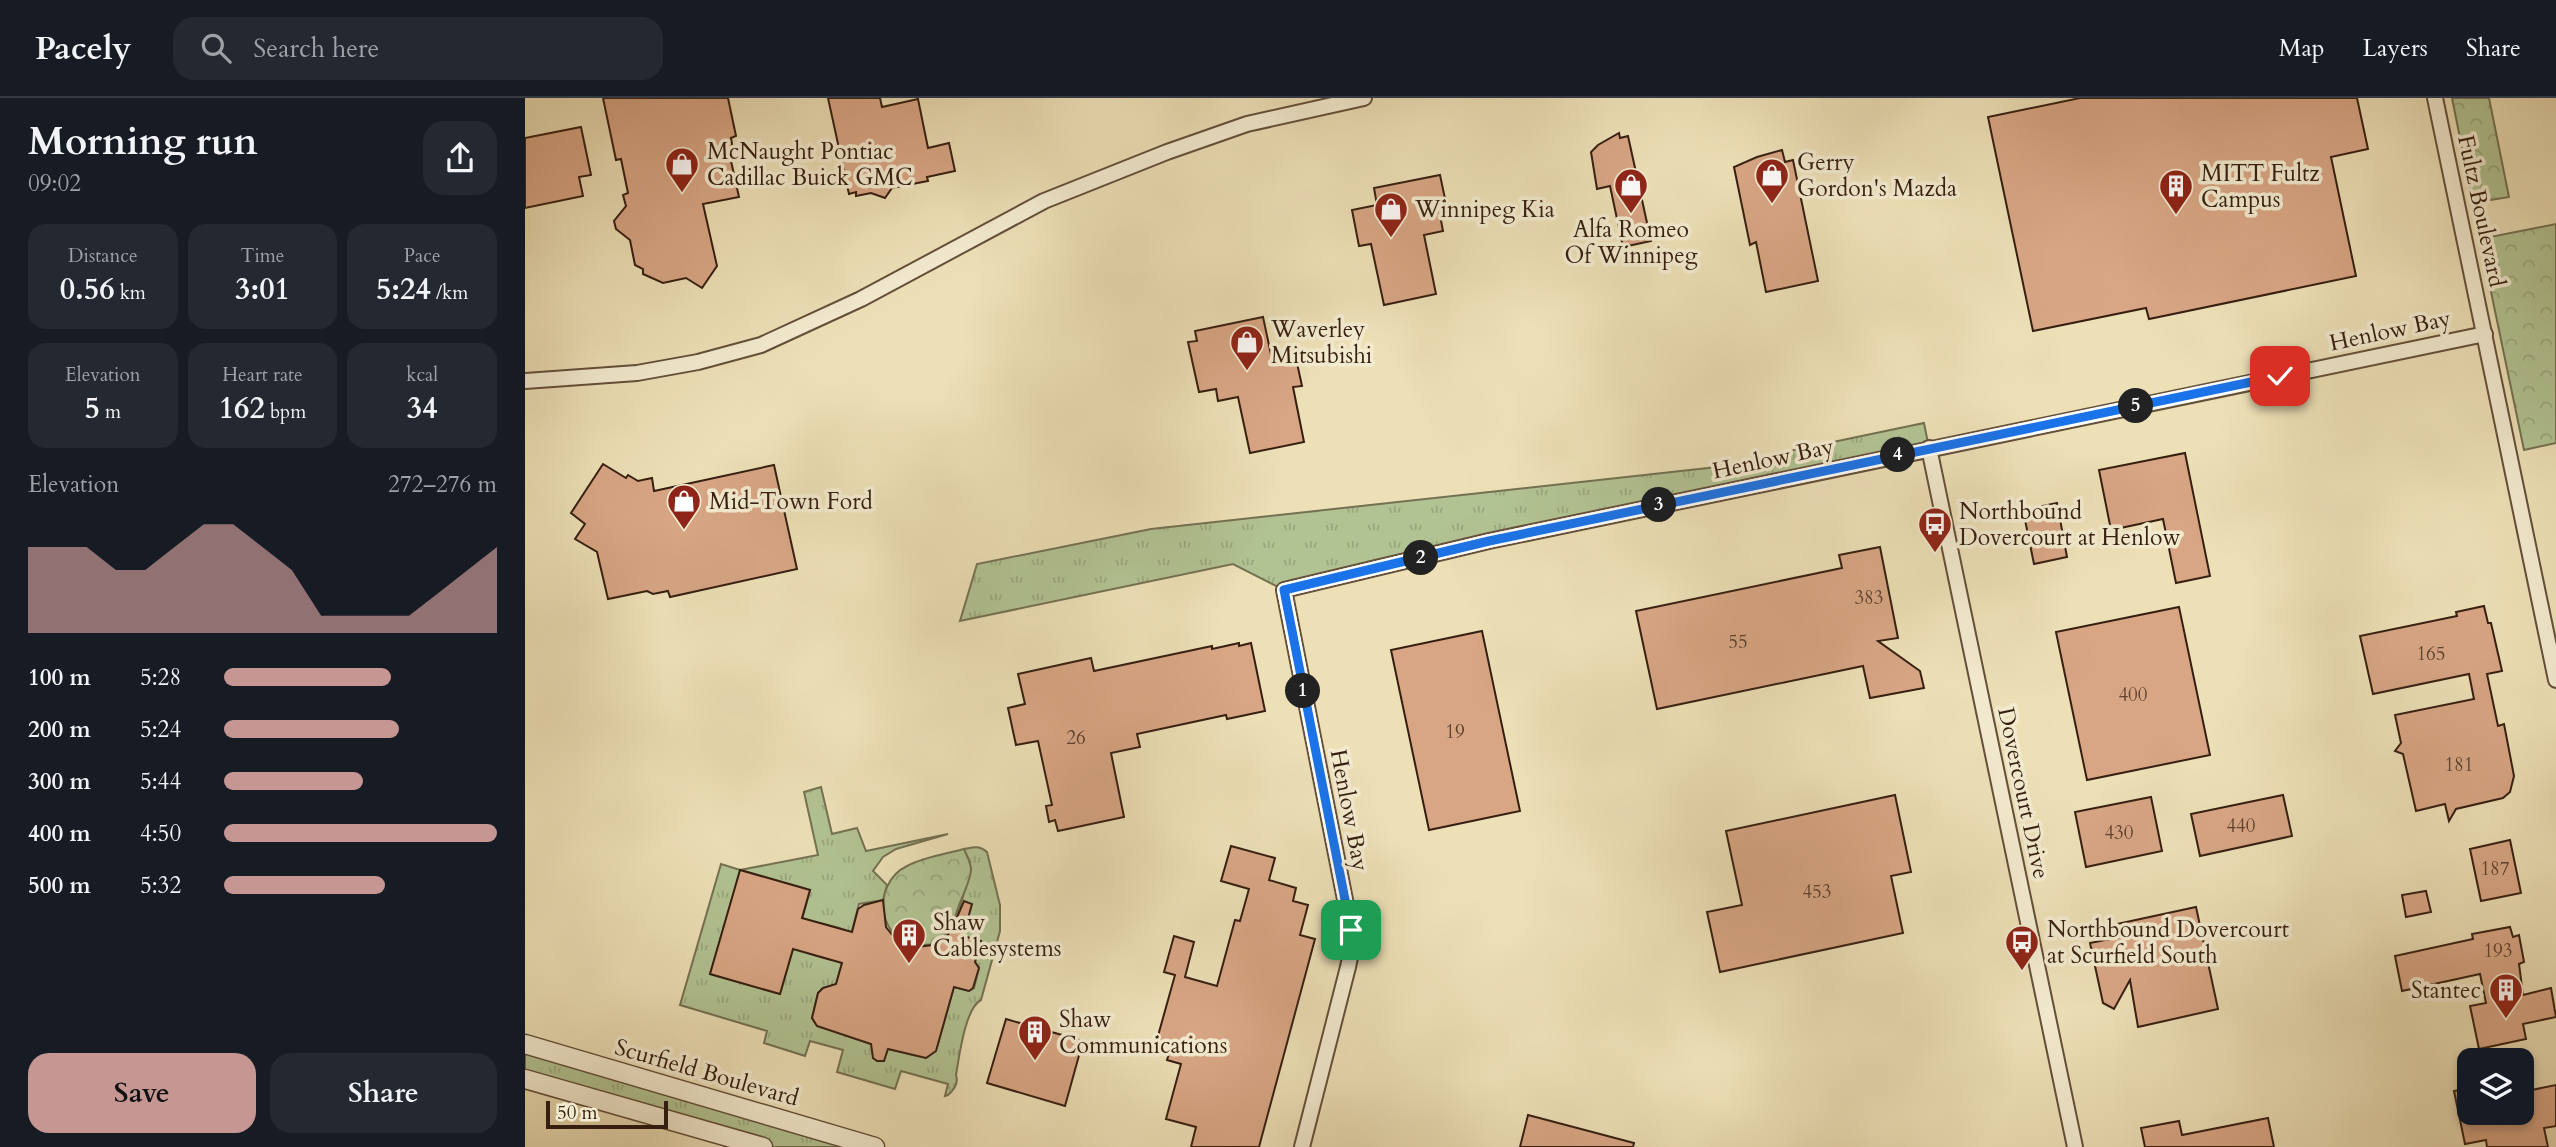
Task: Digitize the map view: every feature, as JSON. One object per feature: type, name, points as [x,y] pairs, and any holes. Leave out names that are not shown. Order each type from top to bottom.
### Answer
[{"type":"street","points":[[525,381],[637,373],[698,362],[761,345],[861,299],[1044,201],[1167,152],[1247,124],[1364,98]]},
{"type":"street","name":"Fultz Boulevard","points":[[2435,98],[2485,334]]},
{"type":"street","name":"Henlow Bay","points":[[1302,1147],[1352,948],[1351,930],[1284,590],[1489,541],[2485,334],[2556,680]]},
{"type":"street","name":"Dovercourt Drive","points":[[1929,448],[2075,1147]]},
{"type":"street","name":"Scurfield Boulevard","points":[[525,1044],[875,1147]]},
{"type":"street","points":[[525,1079],[763,1147]]},
{"type":"green space","points":[[2452,98],[2489,98],[2509,197],[2479,202],[2471,193]]},
{"type":"green space","points":[[2556,224],[2556,443],[2524,450],[2480,239]]},
{"type":"green space","points":[[1924,423],[1929,448],[1284,590],[1233,564],[960,621],[977,564],[1151,529],[1708,468]]},
{"type":"green space","points":[[821,787],[832,834],[857,828],[866,851],[948,834],[896,849],[883,857],[873,871],[887,885],[883,900],[859,904],[849,942],[840,928],[820,923],[801,924],[810,890],[741,870],[710,974],[780,994],[795,942],[811,954],[831,960],[845,952],[835,988],[823,988],[818,993],[812,1018],[817,1026],[874,1045],[873,1058],[882,1061],[888,1049],[926,1058],[936,1051],[954,987],[969,991],[974,988],[979,968],[975,962],[981,942],[963,936],[965,929],[956,920],[971,869],[964,849],[981,848],[987,852],[1000,905],[1000,931],[981,1000],[975,1005],[967,1023],[956,1084],[948,1095],[945,1096],[948,1084],[901,1071],[895,1089],[837,1072],[843,1050],[810,1041],[805,1056],[764,1043],[767,1031],[680,1005],[721,864],[740,870],[818,855],[804,792]]},
{"type":"green space","points":[[964,849],[971,873],[946,934],[936,942],[923,945],[908,943],[896,936],[884,913],[887,886],[895,875],[921,860]]},
{"type":"green space","points":[[525,1044],[875,1147],[763,1147],[525,1079]]},
{"type":"building","name":"McNaught Pontiac Cadillac Buick GMC","points":[[603,98],[728,98],[736,136],[731,138],[734,156],[731,161],[739,197],[703,204],[717,266],[702,288],[686,278],[663,283],[643,274],[643,269],[635,265],[630,240],[616,229],[614,221],[626,206],[623,195],[628,193],[621,159],[616,160]]},
{"type":"building","points":[[828,98],[880,98],[882,107],[918,99],[928,148],[949,143],[955,171],[927,177],[928,181],[892,188],[885,198],[871,193],[856,196],[856,192],[849,194]]},
{"type":"building","name":"MITT Fultz Campus","points":[[2080,98],[2357,98],[2368,149],[2331,157],[2356,276],[2149,319],[2146,308],[2033,331],[1988,117]]},
{"type":"building","points":[[581,127],[591,175],[579,177],[583,196],[525,208],[525,138]]},
{"type":"building","name":"Alfa Romeo Of Winnipeg","points":[[1619,133],[1620,138],[1628,136],[1651,241],[1623,247],[1610,186],[1597,189],[1591,152]]},
{"type":"building","name":"Gerry Gordon's Mazda","points":[[1782,150],[1785,162],[1793,160],[1818,281],[1766,292],[1756,242],[1750,245],[1734,167]]},
{"type":"building","name":"Winnipeg Kia","points":[[1440,175],[1448,213],[1440,215],[1443,231],[1424,235],[1436,294],[1384,305],[1371,244],[1359,246],[1352,210],[1377,205],[1374,188]]},
{"type":"building","name":"Waverley Mitsubishi","points":[[1263,317],[1272,359],[1295,354],[1302,386],[1293,387],[1304,442],[1250,453],[1238,397],[1218,401],[1216,389],[1199,392],[1188,342],[1197,341],[1195,331]]},
{"type":"building","points":[[2185,453],[2210,576],[2176,583],[2163,519],[2111,530],[2099,470]]},
{"type":"building","name":"Mid-Town Ford","points":[[603,464],[626,478],[628,475],[638,481],[652,478],[654,491],[774,465],[797,569],[670,597],[668,591],[653,594],[647,591],[608,599],[597,552],[575,539],[585,524],[571,513]]},
{"type":"building","points":[[2057,503],[2067,557],[2034,564],[2023,510]]},
{"type":"building","points":[[1880,547],[1898,638],[1878,641],[1920,671],[1924,688],[1870,698],[1863,666],[1657,709],[1636,611],[1842,568],[1839,555]]},
{"type":"building","points":[[2484,606],[2488,623],[2491,623],[2502,671],[2487,674],[2498,726],[2504,724],[2514,776],[2510,792],[2503,798],[2456,809],[2449,821],[2445,804],[2416,811],[2403,754],[2395,751],[2401,743],[2395,715],[2474,699],[2469,674],[2373,694],[2360,636],[2457,616],[2456,612]]},
{"type":"building","points":[[2179,607],[2210,755],[2087,780],[2056,632]]},
{"type":"building","points":[[1482,631],[1520,811],[1429,830],[1391,650]]},
{"type":"building","points":[[1239,643],[1239,646],[1251,643],[1265,711],[1227,719],[1226,715],[1137,734],[1140,747],[1111,753],[1124,817],[1058,831],[1055,820],[1049,822],[1046,806],[1052,805],[1038,741],[1016,745],[1008,708],[1025,704],[1018,674],[1091,658],[1094,671],[1212,646],[1212,649]]},
{"type":"building","points":[[1895,795],[1911,872],[1891,876],[1903,933],[1720,972],[1707,912],[1742,905],[1726,831]]},
{"type":"building","points":[[2283,795],[2292,836],[2200,856],[2191,814]]},
{"type":"building","points":[[2151,797],[2162,851],[2086,867],[2075,812]]},
{"type":"building","points":[[2510,840],[2521,893],[2481,901],[2470,849]]},
{"type":"building","points":[[1231,846],[1275,858],[1269,880],[1296,888],[1293,901],[1308,905],[1300,935],[1315,939],[1259,1147],[1191,1147],[1196,1127],[1166,1119],[1181,1064],[1167,1060],[1171,1047],[1156,1043],[1175,975],[1164,972],[1174,936],[1194,942],[1185,977],[1217,986],[1235,920],[1240,921],[1249,889],[1221,881]]},
{"type":"building","name":"Shaw Cablesystems","points":[[740,870],[810,890],[802,918],[852,932],[858,909],[883,900],[886,927],[898,942],[917,947],[944,940],[964,901],[972,904],[963,936],[981,941],[975,962],[979,968],[973,988],[969,991],[954,987],[936,1051],[926,1058],[888,1049],[884,1061],[877,1061],[873,1058],[871,1044],[817,1026],[812,1018],[818,993],[823,988],[836,984],[842,963],[793,949],[780,994],[710,974]]},
{"type":"building","points":[[2426,891],[2431,912],[2406,917],[2402,895]]},
{"type":"building","points":[[2196,907],[2218,1009],[2138,1027],[2130,980],[2114,1009],[2103,1003],[2090,943],[2120,937],[2117,924]]},
{"type":"building","points":[[2510,927],[2513,937],[2519,935],[2524,962],[2519,964],[2523,995],[2551,988],[2556,1017],[2523,1024],[2526,1039],[2479,1048],[2470,1006],[2486,1003],[2480,974],[2402,991],[2395,956],[2473,939],[2472,934]]},
{"type":"building","name":"Shaw Communications","points":[[1006,1019],[1083,1041],[1065,1106],[987,1083]]},
{"type":"building","points":[[2556,1085],[2556,1126],[2544,1128],[2548,1147],[2487,1147],[2486,1140],[2465,1144],[2461,1125],[2534,1125],[2534,1090]]},
{"type":"building","points":[[1528,1115],[1634,1143],[1633,1147],[1520,1147]]},
{"type":"building","points":[[2268,1118],[2274,1147],[2145,1147],[2141,1128],[2179,1121],[2182,1135]]},
{"type":"place","name":"McNaught Pontiac Cadillac Buick GMC","points":[[682,194]]},
{"type":"place","name":"Gerry Gordon's Mazda","points":[[1772,205]]},
{"type":"place","name":"Alfa Romeo Of Winnipeg","points":[[1631,215]]},
{"type":"place","name":"MITT Fultz Campus","points":[[2176,216]]},
{"type":"place","name":"Winnipeg Kia","points":[[1391,239]]},
{"type":"place","name":"Waverley Mitsubishi","points":[[1247,372]]},
{"type":"place","name":"Mid-Town Ford","points":[[684,531]]},
{"type":"place","name":"Northbound Dovercourt at Henlow","points":[[1935,554]]},
{"type":"place","name":"Shaw Cablesystems","points":[[909,965]]},
{"type":"place","name":"Northbound Dovercourt at Scurfield South","points":[[2022,972]]},
{"type":"place","name":"Stantec","points":[[2506,1020]]},
{"type":"place","name":"Shaw Communications","points":[[1035,1062]]},
{"type":"route","points":[[1351,930],[1284,590],[1489,541],[2280,376]]}]
